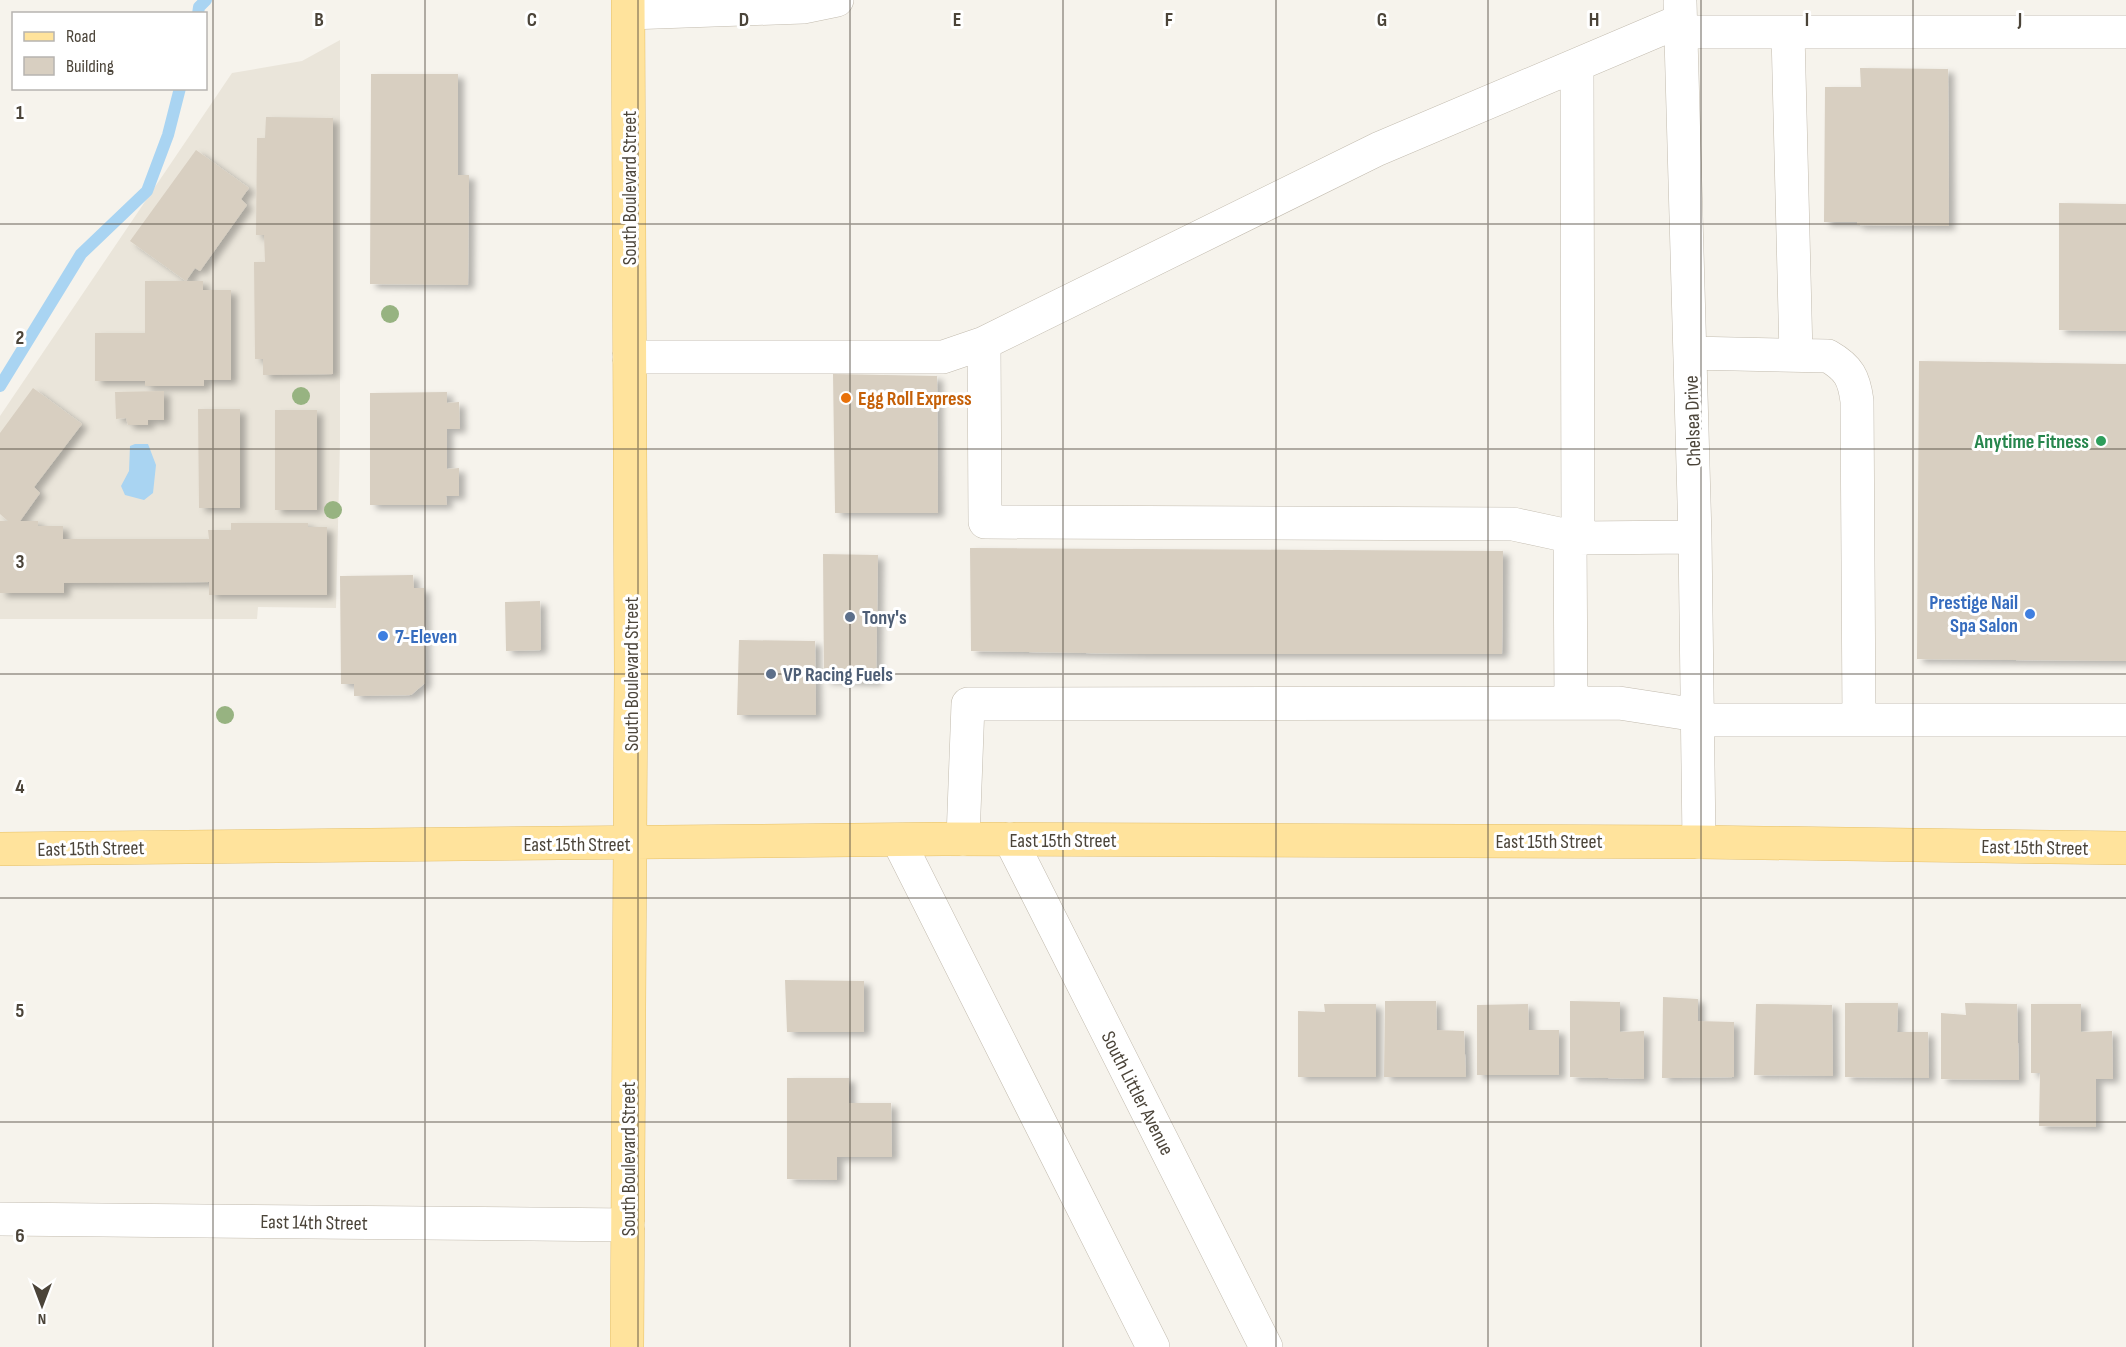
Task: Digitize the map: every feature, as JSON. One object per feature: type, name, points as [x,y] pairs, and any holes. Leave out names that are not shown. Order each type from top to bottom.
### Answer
[{"type":"main road","name":"South Boulevard Street","points":[[627,1347],[631,843],[629,6]]},
{"type":"main road","name":"East 15th Street","points":[[0,849],[898,840],[1700,842],[2126,848]]},
{"type":"street","points":[[629,6],[803,7],[837,0]]},
{"type":"street","points":[[629,357],[943,357],[984,344],[1378,149],[1577,65],[1680,18],[1788,33],[2126,32]]},
{"type":"street","name":"Chelsea Drive","points":[[1680,18],[1695,537],[1700,842]]},
{"type":"street","points":[[1788,33],[1796,356]]},
{"type":"street","points":[[1571,703],[1577,65]]},
{"type":"street","points":[[984,344],[985,522],[1513,524],[1574,537],[1695,537]]},
{"type":"street","points":[[1690,353],[1828,356],[1845,366],[1854,378],[1857,401],[1859,720]]},
{"type":"street","points":[[963,840],[968,704],[1619,703],[1697,717],[1859,720],[2126,720]]},
{"type":"street","points":[[898,840],[1152,1347]]},
{"type":"street","name":"South Littler Avenue","points":[[1010,840],[1266,1347]]},
{"type":"street","name":"East 14th Street","points":[[0,1219],[628,1224]]},
{"type":"shaded area","points":[[340,40],[340,442],[336,608],[258,607],[257,619],[0,619],[0,416],[232,73],[302,61]]},
{"type":"water","points":[[148,444],[156,465],[153,493],[144,500],[125,495],[121,486],[129,471],[130,446]]},
{"type":"building","points":[[1860,68],[1948,69],[1949,226],[1857,225],[1857,222],[1824,222],[1825,87],[1861,87]]},
{"type":"building","points":[[371,74],[458,74],[458,175],[469,175],[468,285],[370,284]]},
{"type":"building","points":[[266,117],[333,118],[333,374],[263,375],[263,359],[255,359],[254,262],[265,262],[264,235],[256,235],[257,138],[265,138]]},
{"type":"building","points":[[196,150],[249,188],[241,199],[247,205],[200,271],[195,268],[186,281],[130,241]]},
{"type":"building","points":[[2059,203],[2126,204],[2126,331],[2059,330]]},
{"type":"building","points":[[145,281],[203,281],[203,290],[231,290],[231,380],[204,380],[204,386],[145,386],[145,381],[95,381],[95,333],[145,333]]},
{"type":"building","points":[[1919,361],[2126,364],[2126,661],[1917,659]]},
{"type":"building","points":[[833,374],[937,376],[938,513],[835,513]]},
{"type":"building","points":[[33,388],[82,424],[34,487],[40,493],[20,521],[38,521],[38,526],[63,526],[63,539],[209,539],[208,530],[231,530],[231,523],[308,523],[308,527],[327,527],[327,595],[209,595],[209,582],[64,583],[64,593],[0,593],[0,521],[8,521],[0,514],[0,433]]},
{"type":"building","points":[[164,391],[164,420],[148,420],[148,425],[128,425],[126,418],[116,419],[115,392]]},
{"type":"building","points":[[447,392],[447,403],[459,402],[460,429],[447,429],[447,469],[459,468],[459,496],[446,496],[447,505],[370,505],[370,393]]},
{"type":"building","points":[[198,409],[240,409],[240,508],[199,508]]},
{"type":"building","points":[[275,410],[317,410],[317,510],[275,510]]},
{"type":"building","points":[[970,548],[1503,551],[1502,654],[1143,654],[971,651]]},
{"type":"building","name":"Tony's","points":[[823,554],[878,555],[876,682],[824,680]]},
{"type":"building","name":"7-Eleven","points":[[413,575],[414,588],[424,588],[425,683],[411,695],[354,696],[354,684],[341,684],[340,576]]},
{"type":"building","points":[[540,601],[541,650],[506,651],[505,602]]},
{"type":"building","points":[[739,640],[815,641],[816,715],[737,715]]},
{"type":"building","points":[[785,980],[864,981],[864,1032],[787,1032]]},
{"type":"building","points":[[1663,997],[1698,999],[1698,1021],[1734,1022],[1734,1077],[1662,1078]]},
{"type":"building","points":[[1385,1001],[1436,1001],[1437,1030],[1464,1031],[1466,1077],[1384,1077]]},
{"type":"building","points":[[1570,1001],[1620,1002],[1620,1032],[1644,1031],[1644,1079],[1570,1077]]},
{"type":"building","points":[[1845,1003],[1898,1003],[1897,1032],[1928,1032],[1929,1078],[1845,1077]]},
{"type":"building","points":[[1965,1003],[2017,1004],[2019,1080],[1941,1079],[1941,1013],[1966,1015]]},
{"type":"building","points":[[1324,1004],[1376,1004],[1376,1077],[1298,1077],[1298,1011],[1325,1012]]},
{"type":"building","points":[[1528,1004],[1529,1030],[1559,1030],[1559,1075],[1477,1075],[1477,1005]]},
{"type":"building","points":[[1756,1004],[1832,1005],[1833,1076],[1754,1075]]},
{"type":"building","points":[[2031,1004],[2081,1004],[2081,1032],[2112,1031],[2113,1079],[2096,1079],[2096,1127],[2039,1126],[2040,1073],[2031,1073]]},
{"type":"building","points":[[787,1078],[849,1078],[849,1103],[891,1103],[892,1157],[837,1157],[837,1180],[787,1179]]},
{"type":"waterway","points":[[198,12],[199,7],[206,0]]},
{"type":"waterway","points":[[0,386],[81,254],[147,191],[168,135],[179,90]]},
{"type":"place","name":"Egg Roll Express","points":[[846,398]]},
{"type":"place","name":"Anytime Fitness","points":[[2101,441]]},
{"type":"place","name":"Prestige Nail Spa Salon","points":[[2030,614]]},
{"type":"place","name":"Tony's","points":[[850,617]]},
{"type":"place","name":"7-Eleven","points":[[383,636]]},
{"type":"place","name":"VP Racing Fuels","points":[[771,674]]}]
